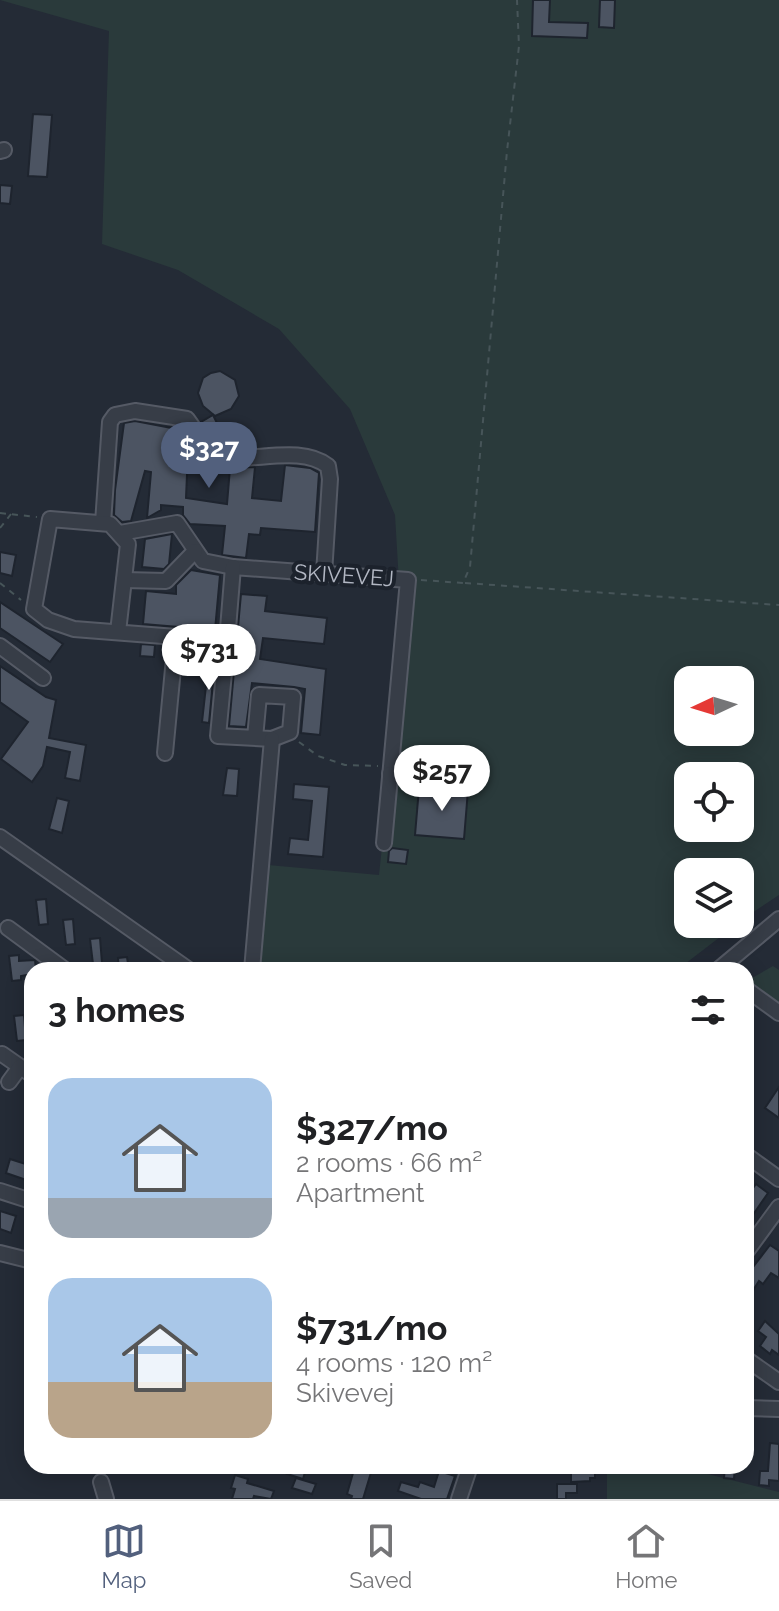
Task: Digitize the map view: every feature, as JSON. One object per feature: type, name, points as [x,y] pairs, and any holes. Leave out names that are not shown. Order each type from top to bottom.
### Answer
[{"type":"street","points":[[103,523],[110,422],[115,415],[135,411],[187,419],[192,426],[194,444],[211,457],[297,456],[320,459],[328,466],[330,479],[324,574]]},
{"type":"street","points":[[118,632],[128,544],[110,524],[50,519],[34,609],[48,620],[74,629],[227,641]]},
{"type":"street","points":[[120,533],[177,523],[195,551],[166,581],[124,580]]},
{"type":"street","name":"SKIVEVEJ","points":[[195,551],[203,561],[233,567],[408,580],[384,843]]},
{"type":"street","points":[[233,567],[218,736],[255,738],[290,732],[293,697],[259,695],[255,738]]},
{"type":"street","points":[[165,753],[176,637]]},
{"type":"street","points":[[0,646],[43,678]]},
{"type":"street","points":[[253,962],[280,736]]},
{"type":"street","points":[[390,771],[455,780]]},
{"type":"street","points":[[0,837],[178,962]]},
{"type":"street","points":[[728,962],[779,919]]},
{"type":"street","points":[[8,928],[54,962]]},
{"type":"street","points":[[754,995],[779,1013]]},
{"type":"street","points":[[2,1054],[24,1070]]},
{"type":"street","points":[[9,1082],[24,1072]]},
{"type":"street","points":[[754,1161],[779,1179]]},
{"type":"street","points":[[0,1191],[24,1199]]},
{"type":"street","points":[[754,1241],[779,1207]]},
{"type":"street","points":[[0,1253],[24,1259]]},
{"type":"street","points":[[754,1365],[779,1382]]},
{"type":"street","points":[[754,1408],[779,1409]]},
{"type":"street","points":[[459,1499],[467,1474]]},
{"type":"street","points":[[101,1482],[106,1499]]},
{"type":"path","points":[[463,583],[470,567],[519,46],[517,0]]},
{"type":"path","points":[[0,513],[50,519]]},
{"type":"path","points":[[0,528],[11,514]]},
{"type":"path","points":[[408,580],[779,605]]},
{"type":"path","points":[[0,583],[34,609]]},
{"type":"path","points":[[280,736],[318,756],[345,765],[369,764],[390,771]]},
{"type":"shaded area","points":[[0,0],[779,0],[779,895],[754,912],[754,858],[674,858],[674,938],[719,938],[687,962],[259,962],[268,865],[379,875],[403,650],[395,515],[350,409],[279,329],[178,270],[102,244],[109,31]]},
{"type":"shaded area","points":[[773,966],[779,970],[779,1004],[754,986],[754,977]]},
{"type":"shaded area","points":[[607,1474],[708,1474],[779,1492],[779,1499],[607,1499]]},
{"type":"building","points":[[533,0],[550,0],[549,22],[588,23],[587,38],[532,36]]},
{"type":"building","points":[[600,0],[615,0],[614,28],[599,27]]},
{"type":"building","points":[[33,114],[52,115],[47,177],[28,176]]},
{"type":"building","points":[[0,185],[12,186],[10,204],[0,203]]},
{"type":"building","points":[[220,371],[235,380],[239,396],[231,409],[215,416],[203,406],[198,393],[203,378]]},
{"type":"building","points":[[213,415],[221,431],[218,440],[211,444],[203,438],[201,422]]},
{"type":"building","points":[[135,421],[182,430],[188,452],[186,498],[227,504],[230,468],[255,467],[252,498],[281,501],[285,465],[310,468],[319,473],[315,532],[261,528],[260,535],[249,534],[246,558],[222,555],[225,526],[190,524],[183,515],[183,507],[161,505],[161,510],[147,518],[151,472],[145,471],[131,521],[122,522],[114,515],[115,490],[124,423]]},
{"type":"building","points":[[172,534],[169,564],[164,569],[142,567],[145,539]]},
{"type":"building","points":[[0,552],[16,555],[12,576],[0,573]]},
{"type":"building","points":[[191,570],[220,575],[215,630],[143,624],[146,591],[176,594],[176,585]]},
{"type":"building","points":[[241,594],[267,596],[265,611],[327,618],[324,644],[263,638],[260,659],[326,669],[320,735],[301,733],[305,689],[294,687],[252,683],[246,727],[229,726]]},
{"type":"building","points":[[0,602],[63,644],[50,662],[0,628]]},
{"type":"building","points":[[141,644],[155,645],[154,657],[140,656]]},
{"type":"building","points":[[209,659],[215,659],[209,723],[202,722]]},
{"type":"building","points":[[0,666],[46,697],[56,700],[49,738],[86,745],[80,781],[65,778],[70,752],[47,747],[43,766],[32,782],[1,759],[28,722],[0,702]]},
{"type":"building","points":[[227,768],[239,769],[237,796],[223,795]]},
{"type":"building","points":[[294,784],[329,787],[323,857],[288,854],[290,838],[308,840],[312,801],[293,799]]},
{"type":"building","points":[[419,788],[468,790],[464,839],[415,835]]},
{"type":"building","points":[[57,798],[69,801],[62,833],[49,829]]},
{"type":"building","points":[[392,848],[408,850],[406,864],[388,862]]},
{"type":"building","points":[[46,899],[48,924],[39,925],[36,900]]},
{"type":"building","points":[[73,919],[75,944],[66,945],[63,920]]},
{"type":"building","points":[[100,938],[102,962],[93,962],[90,939]]},
{"type":"building","points":[[19,955],[19,961],[35,962],[24,962],[24,975],[21,980],[12,981],[9,956]]},
{"type":"building","points":[[127,957],[128,962],[118,962],[118,958]]},
{"type":"building","points":[[24,1015],[24,1040],[17,1041],[14,1016]]},
{"type":"building","points":[[779,1087],[779,1118],[765,1108]]},
{"type":"building","points":[[10,1159],[24,1163],[24,1179],[6,1173]]},
{"type":"building","points":[[756,1184],[768,1193],[754,1213]]},
{"type":"building","points":[[0,1211],[16,1216],[11,1233],[0,1229]]},
{"type":"building","points":[[770,1245],[779,1251],[779,1278],[771,1273],[763,1284],[759,1281],[754,1289],[754,1266]]},
{"type":"building","points":[[765,1321],[779,1334],[779,1355],[772,1350],[770,1354],[760,1346],[766,1337],[758,1331]]},
{"type":"building","points":[[770,1443],[779,1444],[779,1481],[769,1480],[769,1486],[759,1485],[760,1471],[768,1471]]},
{"type":"building","points":[[287,1474],[305,1474],[303,1479]]},
{"type":"building","points":[[353,1474],[371,1474],[363,1499],[351,1499],[352,1496],[347,1494]]},
{"type":"building","points":[[438,1474],[455,1476],[447,1499],[421,1499],[398,1491],[401,1482],[418,1487],[420,1482],[434,1487]]},
{"type":"building","points":[[571,1474],[595,1474],[590,1481],[571,1482]]},
{"type":"building","points":[[724,1474],[734,1474],[734,1479],[724,1478]]},
{"type":"building","points":[[235,1475],[248,1479],[247,1483],[274,1491],[271,1499],[254,1496],[253,1499],[232,1499]]},
{"type":"building","points":[[296,1478],[316,1484],[312,1494],[292,1488]]},
{"type":"building","points":[[557,1484],[577,1484],[577,1493],[566,1493],[566,1499],[557,1499]]}]
